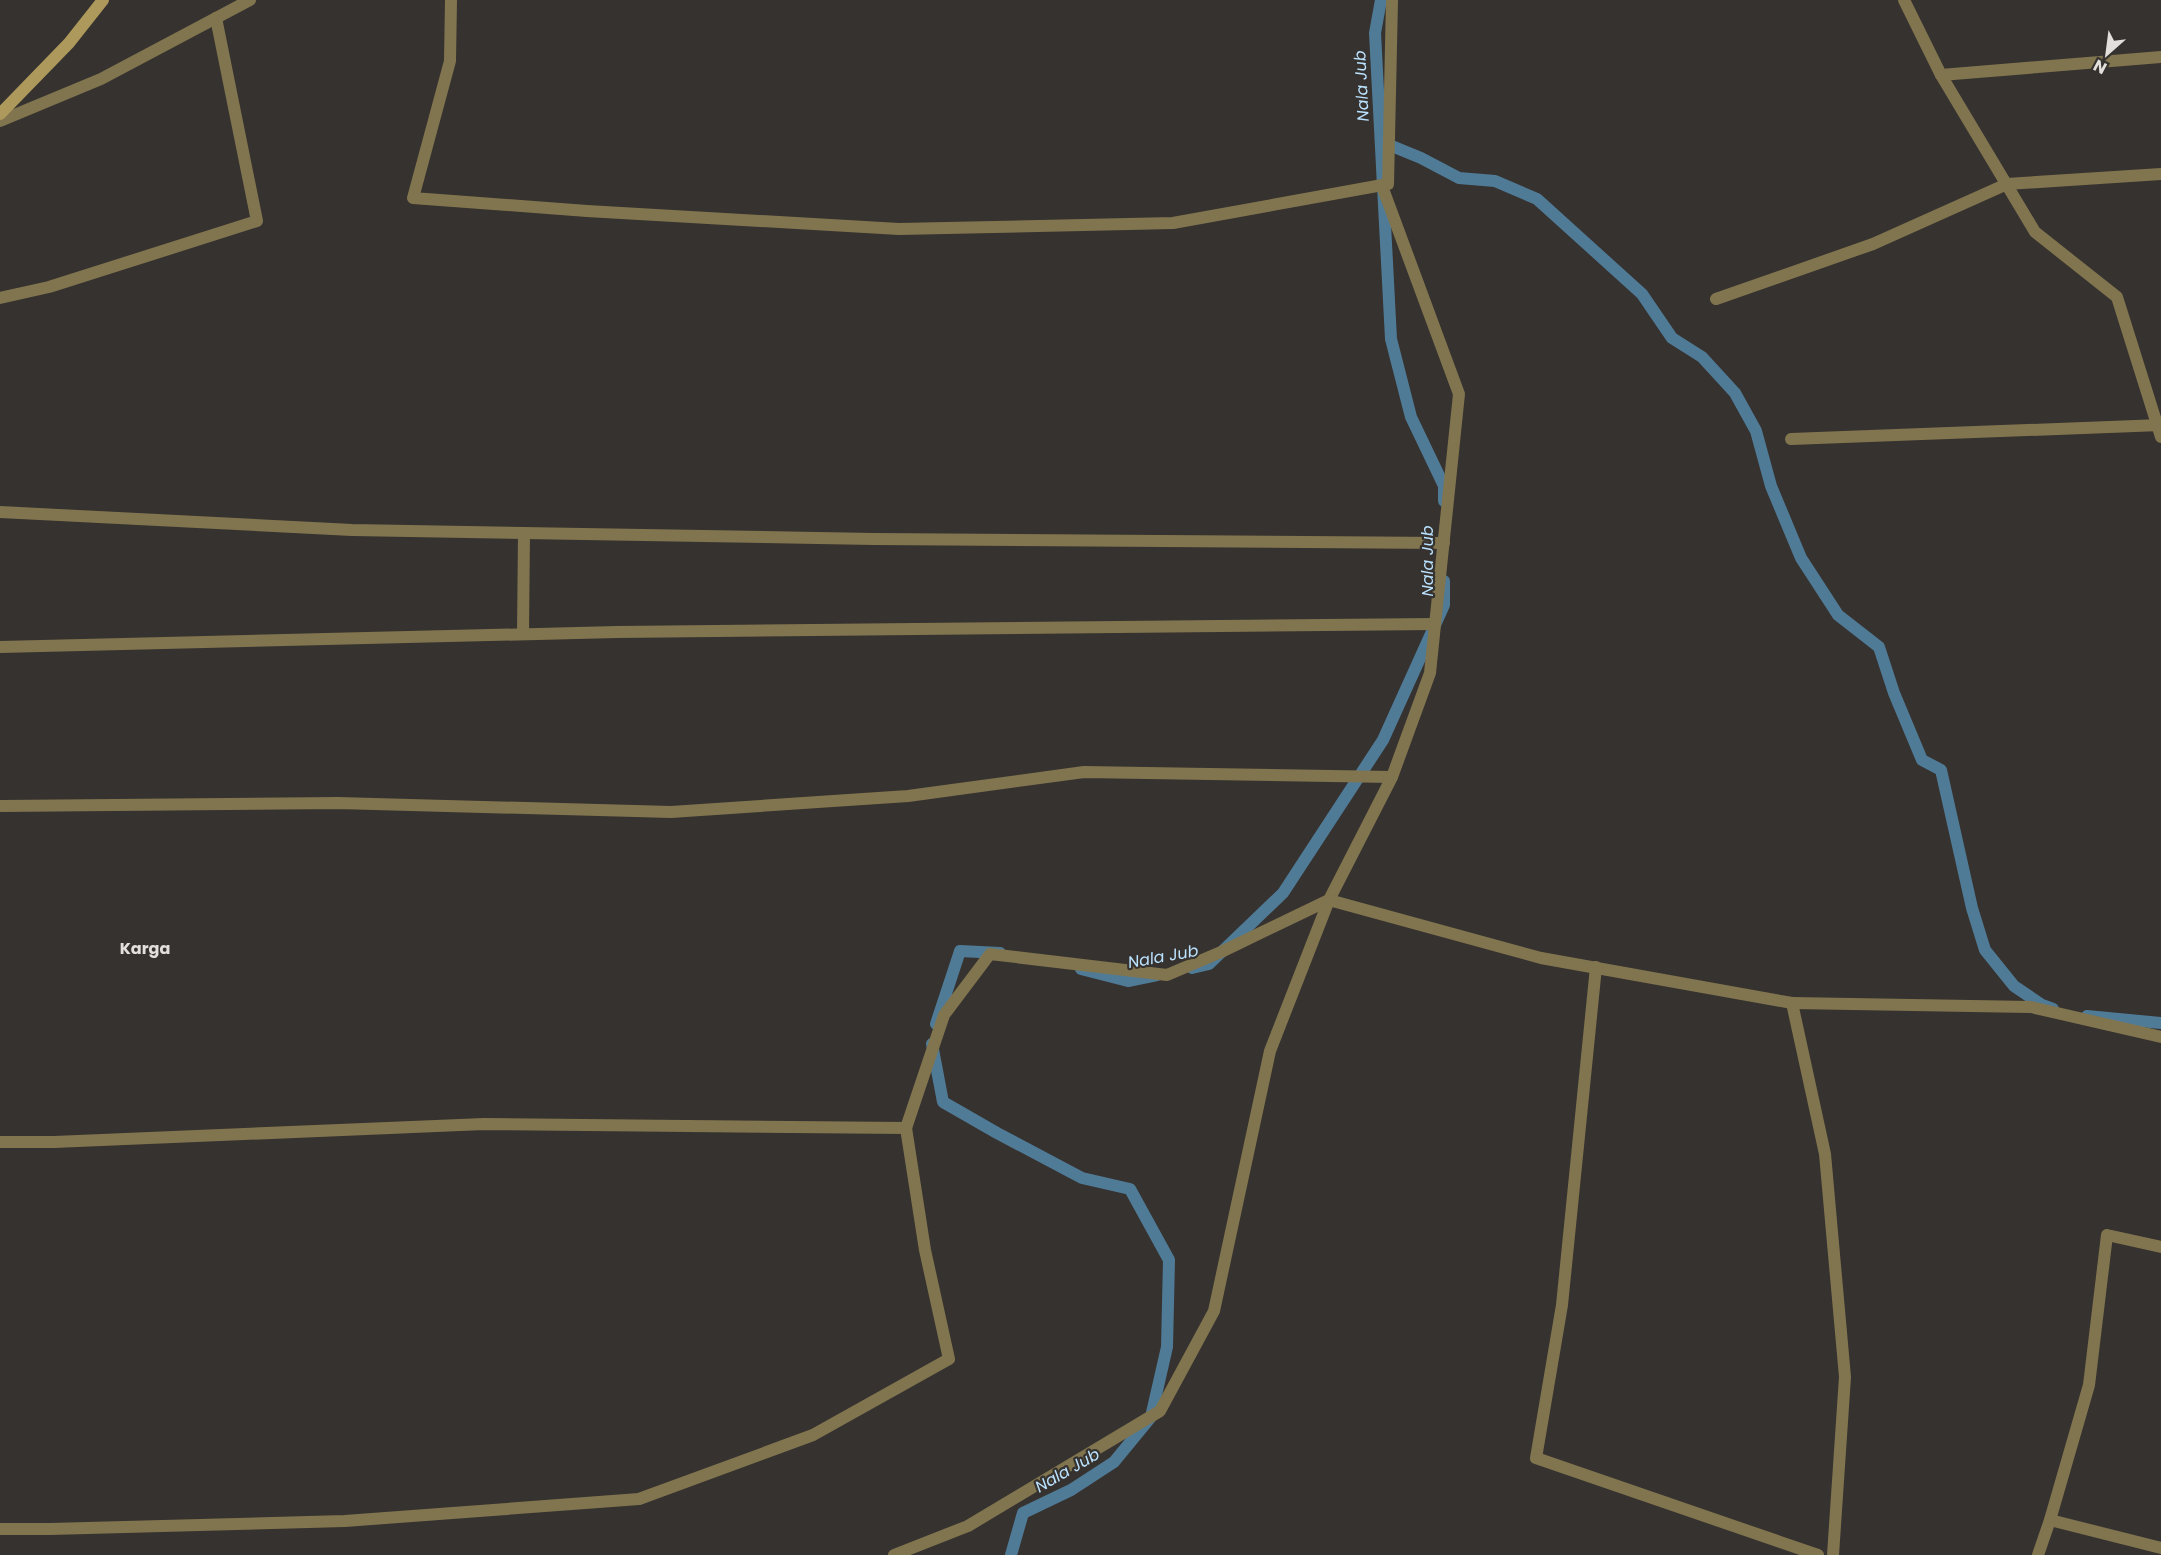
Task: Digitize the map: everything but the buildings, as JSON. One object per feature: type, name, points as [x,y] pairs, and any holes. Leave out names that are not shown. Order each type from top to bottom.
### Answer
[{"type":"street","points":[[0,114],[69,43],[103,0]]},
{"type":"street","points":[[0,121],[101,79],[250,0]]},
{"type":"street","points":[[451,0],[450,61],[413,198],[587,211],[899,229],[1173,224],[1388,184],[1392,0]]},
{"type":"street","points":[[1791,439],[2160,429],[2117,297],[2036,232],[1941,75],[1904,0]]},
{"type":"street","points":[[0,298],[49,287],[257,221],[216,18]]},
{"type":"street","points":[[1941,75],[2161,57]]},
{"type":"street","points":[[1716,299],[1873,244],[2007,184],[2161,174]]},
{"type":"street","points":[[894,1555],[968,1526],[1160,1411],[1214,1311],[1270,1051],[1329,900],[1392,777],[1430,673],[1459,394],[1382,186]]},
{"type":"street","points":[[0,512],[352,530],[886,539],[1444,543]]},
{"type":"street","points":[[523,634],[524,533]]},
{"type":"street","points":[[0,646],[523,634],[1435,624]]},
{"type":"street","points":[[0,806],[338,803],[671,812],[908,796],[1084,772],[1392,777]]},
{"type":"street","points":[[0,1529],[50,1530],[345,1521],[639,1499],[813,1435],[949,1359],[925,1250],[906,1128],[944,1015],[990,954],[1167,975],[1221,952],[1329,900],[1541,958],[1792,1003],[2031,1007],[2161,1037]]},
{"type":"street","points":[[1596,967],[1562,1305],[1536,1458],[1818,1555]]},
{"type":"street","points":[[1792,1003],[1825,1154],[1845,1377],[1833,1555]]},
{"type":"street","points":[[0,1142],[54,1142],[484,1124],[906,1128]]},
{"type":"street","points":[[2038,1555],[2090,1385],[2107,1235],[2161,1247]]},
{"type":"street","points":[[2050,1520],[2161,1548]]},
{"type":"waterway","name":"Nala Jub","points":[[1381,0],[1375,33],[1391,339],[1411,417],[1444,486],[1444,501]]},
{"type":"waterway","points":[[1382,142],[1421,158],[1459,178],[1495,181],[1537,199],[1642,294],[1672,338],[1702,357],[1735,393],[1756,431],[1771,486],[1801,558],[1838,615],[1879,647],[1894,693],[1922,760],[1941,770],[1972,908],[1985,950],[2014,986],[2042,1005],[2053,1009]]},
{"type":"waterway","name":"Nala Jub","points":[[1192,968],[1209,964],[1283,893],[1383,740],[1444,605],[1444,581]]},
{"type":"waterway","name":"Nala Jub","points":[[936,1024],[960,951],[1000,953]]},
{"type":"waterway","name":"Nala Jub","points":[[1081,969],[1128,981],[1157,975]]},
{"type":"waterway","points":[[2087,1016],[2161,1023]]},
{"type":"waterway","name":"Nala Jub","points":[[932,1044],[943,1102],[1082,1178],[1130,1189],[1169,1260],[1167,1347],[1151,1417],[1114,1462],[1071,1490],[1023,1513],[1011,1555]]},
{"type":"district","name":"Karga","points":[[145,948]]}]
